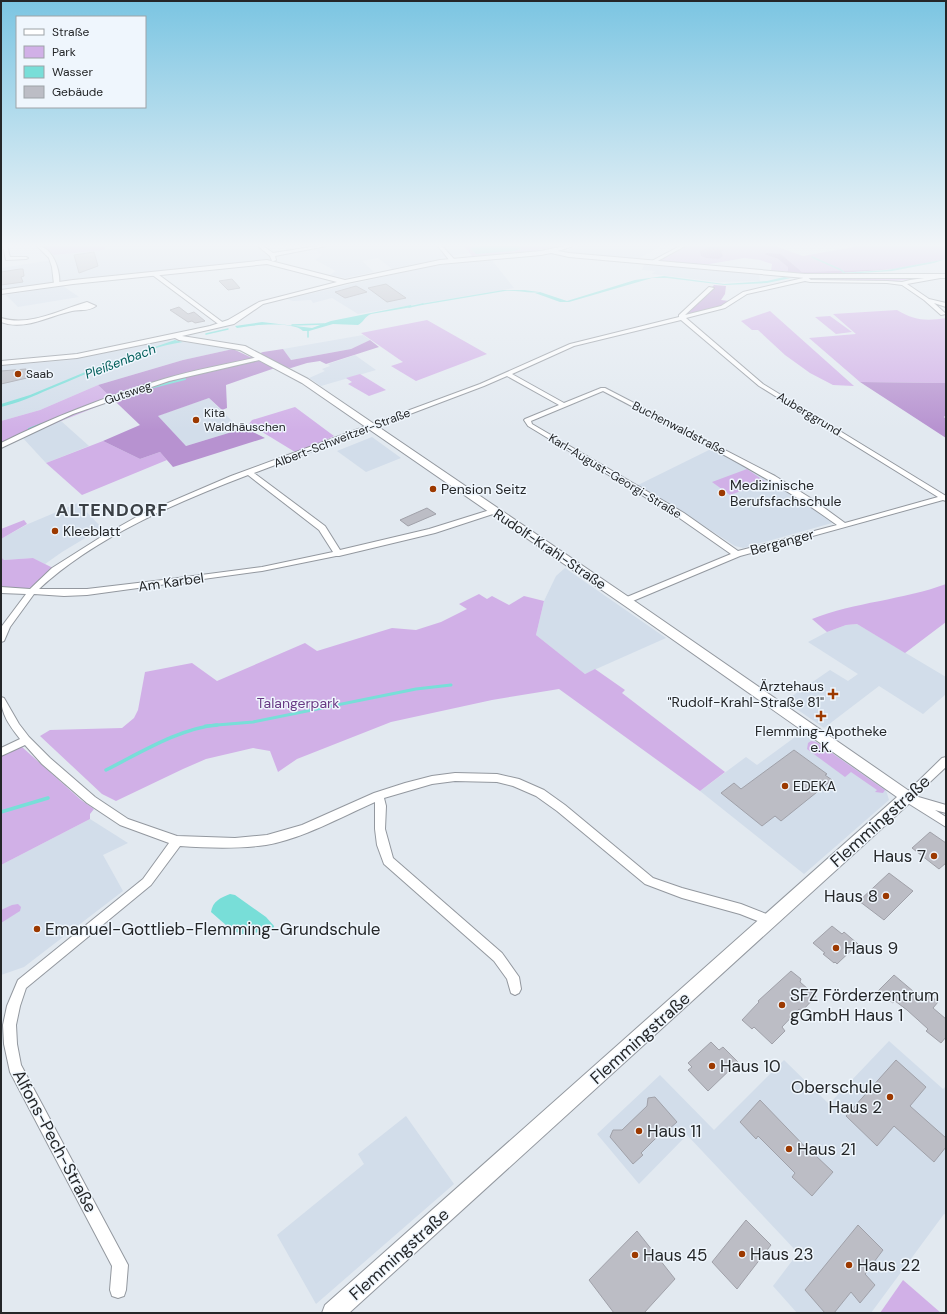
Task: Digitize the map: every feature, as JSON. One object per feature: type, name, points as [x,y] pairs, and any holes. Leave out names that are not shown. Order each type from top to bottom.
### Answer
[{"type":"street","points":[[200,307],[224,325]]},
{"type":"street","points":[[1,363],[77,356],[178,336],[224,325],[254,307]]},
{"type":"street","points":[[682,318],[681,316],[690,307]]},
{"type":"street","name":"Albert-Schweitzer-Straße","points":[[1,638],[4,627],[32,591],[55,570],[122,529],[180,500],[482,385],[572,345],[722,307]]},
{"type":"street","points":[[935,307],[943,314]]},
{"type":"street","points":[[1,320],[5,324],[18,324],[75,309]]},
{"type":"street","name":"Auberggrund","points":[[682,318],[761,385],[945,498]]},
{"type":"street","name":"Rudolf-Krahl-Straße","points":[[178,336],[242,348],[305,381],[907,797]]},
{"type":"street","name":"Gutsweg","points":[[1,446],[64,416],[117,396],[185,375],[262,358]]},
{"type":"street","points":[[508,374],[564,405]]},
{"type":"street","name":"Buchenwaldstraße","points":[[564,405],[603,390],[772,478],[809,501],[843,525]]},
{"type":"street","name":"Karl-August-Georgi-Straße","points":[[564,405],[527,420],[530,425],[681,515],[736,554]]},
{"type":"street","points":[[249,473],[322,528],[339,554]]},
{"type":"street","name":"Berganger","points":[[625,601],[736,554],[945,498]]},
{"type":"street","name":"Am Karbel","points":[[1,590],[64,593],[88,592],[262,569],[339,554],[432,531],[493,511]]},
{"type":"street","points":[[1,700],[16,727],[26,740],[91,800],[124,822],[177,841],[228,843],[267,840],[305,830],[378,796],[418,783],[455,777],[497,778],[515,782],[540,793],[561,808],[650,881],[682,893],[741,909],[770,921]]},
{"type":"street","points":[[1,752],[26,740]]},
{"type":"street","name":"Flemmingstraße","points":[[332,1313],[946,762]]},
{"type":"street","points":[[378,796],[381,806],[380,829],[388,861],[498,957],[513,977],[515,989]]},
{"type":"street","points":[[907,797],[946,809]]},
{"type":"street","points":[[907,797],[946,823]]},
{"type":"street","name":"Alfons-Pech-Straße","points":[[118,1290],[120,1265],[15,1067],[9,1036],[9,1024],[15,998],[22,984],[147,882],[177,841]]},
{"type":"shaded area","points":[[347,307],[398,307],[358,314]]},
{"type":"shaded area","points":[[692,307],[720,307],[688,316],[686,314]]},
{"type":"shaded area","points":[[363,335],[370,340],[351,349],[291,360],[283,349]]},
{"type":"shaded area","points":[[169,340],[233,349],[183,360],[98,385],[40,410],[1,421],[1,366],[70,360]]},
{"type":"shaded area","points":[[370,340],[379,347],[326,364],[320,361],[291,368],[278,367],[226,385],[227,408],[222,410],[209,398],[158,416],[186,446],[245,428],[265,438],[173,467],[160,452],[140,459],[103,441],[140,425],[98,385],[183,360],[233,349],[250,357],[263,352],[283,349],[291,360],[351,349]]},
{"type":"shaded area","points":[[355,355],[376,370],[321,386],[309,378],[325,371],[322,369],[330,366],[328,364]]},
{"type":"shaded area","points":[[860,382],[946,383],[946,415],[944,417],[946,419],[946,438]]},
{"type":"shaded area","name":"Kita Waldhäuschen","points":[[209,398],[235,424],[245,428],[186,446],[157,416]]},
{"type":"shaded area","points":[[61,421],[89,446],[46,463],[22,437]]},
{"type":"shaded area","points":[[372,437],[401,458],[366,472],[337,451]]},
{"type":"shaded area","name":"Medizinische Berufsfachschule","points":[[713,448],[783,487],[831,520],[832,523],[743,548],[735,546],[638,485]]},
{"type":"shaded area","name":"Kleeblatt","points":[[78,503],[102,528],[45,564],[33,558],[4,560],[1,557],[1,539],[28,524]]},
{"type":"shaded area","points":[[565,568],[666,638],[585,674],[536,635],[544,601],[556,576]]},
{"type":"shaded area","points":[[857,624],[946,677],[946,694],[923,714],[879,686],[824,728],[785,701],[830,670],[848,681],[858,674],[808,642],[827,632],[846,625]]},
{"type":"shaded area","points":[[802,732],[886,790],[889,800],[804,874],[700,791],[746,757],[757,765]]},
{"type":"shaded area","name":"Emanuel-Gottlieb-Flemming-Grundschule","points":[[90,819],[128,843],[103,855],[123,891],[24,967],[1,975],[1,865]]},
{"type":"shaded area","points":[[889,1041],[943,1089],[946,1086],[946,1215],[944,1214],[871,1313],[797,1313],[773,1286],[798,1253],[687,1135],[639,1184],[597,1134],[660,1075],[714,1130],[784,1060],[829,1104]]},
{"type":"shaded area","points":[[406,1116],[454,1184],[316,1304],[277,1235],[364,1164],[358,1154]]},
{"type":"green space","points":[[897,310],[903,314],[921,319],[933,320],[946,318],[946,383],[860,382],[809,338],[856,334],[833,314]]},
{"type":"green space","points":[[770,311],[854,386],[833,385],[810,373],[785,355],[758,330],[752,330],[741,321]]},
{"type":"green space","points":[[830,316],[852,332],[836,334],[815,317]]},
{"type":"green space","points":[[427,320],[487,354],[416,381],[391,366],[403,362],[361,333]]},
{"type":"green space","points":[[360,374],[386,390],[369,396],[348,384],[352,382],[346,378]]},
{"type":"green space","points":[[98,385],[114,400],[1,447],[1,421],[40,410]]},
{"type":"green space","points":[[295,407],[334,436],[326,440],[328,441],[300,452],[295,452],[249,424],[252,420]]},
{"type":"green space","points":[[103,441],[140,459],[160,452],[167,460],[82,495],[46,463]]},
{"type":"green space","points":[[747,469],[766,482],[730,495],[712,482]]},
{"type":"green space","points":[[24,520],[27,524],[1,539],[1,529]]},
{"type":"green space","points":[[1,557],[4,560],[33,558],[53,568],[34,587],[1,588]]},
{"type":"green space","points":[[946,584],[946,622],[905,653],[857,624],[846,625],[827,632],[812,619],[828,613],[913,594]]},
{"type":"green space","name":"Talangerpark","points":[[479,594],[487,599],[492,596],[509,605],[524,596],[544,601],[536,635],[585,674],[595,669],[625,690],[622,693],[725,772],[700,791],[559,689],[492,700],[391,722],[297,759],[278,772],[270,751],[253,748],[206,759],[116,801],[102,794],[40,736],[50,730],[122,728],[134,718],[138,710],[145,672],[192,663],[217,681],[305,643],[317,651],[392,628],[416,630],[441,622],[467,609],[459,604]]},
{"type":"green space","points":[[811,741],[816,742],[885,790],[883,793],[875,792],[877,790],[851,772],[845,777],[807,749],[808,743]]},
{"type":"green space","points":[[15,747],[22,747],[81,800],[94,809],[90,814],[90,819],[1,865],[1,754]]},
{"type":"green space","points":[[18,904],[21,907],[20,911],[1,923],[1,910]]},
{"type":"green space","points":[[903,1280],[941,1313],[880,1313]]},
{"type":"water","points":[[399,307],[410,307],[371,314],[358,325],[333,324],[309,331],[303,331],[298,328],[281,325],[261,325],[237,328],[235,326],[262,322],[312,328],[331,321]]},
{"type":"water","points":[[175,340],[183,342],[166,345],[132,355],[26,399],[1,407],[1,404],[30,395],[102,365]]},
{"type":"water","points":[[230,894],[235,895],[266,917],[274,926],[273,931],[262,931],[247,935],[236,932],[227,926],[211,912],[213,905],[218,900]]},
{"type":"building","points":[[179,307],[188,314],[194,312],[205,321],[195,323],[192,321],[188,322],[170,310]]},
{"type":"building","points":[[26,369],[27,378],[1,384],[1,371]]},
{"type":"building","points":[[427,508],[436,514],[408,526],[400,520]]},
{"type":"building","name":"EDEKA","points":[[794,750],[827,774],[825,775],[832,780],[781,821],[775,816],[762,826],[721,793],[734,783],[741,789]]},
{"type":"building","name":"Haus 7","points":[[930,832],[946,843],[946,863],[939,869],[912,848]]},
{"type":"building","name":"Haus 8","points":[[889,873],[913,891],[884,920],[859,901]]},
{"type":"building","name":"Haus 9","points":[[832,926],[842,934],[844,932],[858,944],[837,964],[823,954],[825,953],[813,943]]},
{"type":"building","name":"SFZ Förderzentrum gGmbH Haus 1","points":[[791,971],[801,979],[800,982],[816,996],[802,1011],[799,1009],[782,1027],[785,1031],[772,1044],[754,1027],[752,1029],[742,1020],[759,1002],[758,1001]]},
{"type":"building","points":[[894,975],[920,997],[925,991],[938,1002],[933,1008],[946,1019],[946,1037],[941,1043],[926,1031],[928,1029],[907,1010],[895,1001],[893,1003],[878,991]]},
{"type":"building","name":"Haus 10","points":[[711,1042],[719,1050],[723,1047],[738,1062],[708,1091],[688,1070],[692,1067],[688,1063]]},
{"type":"building","name":"Oberschule Haus 2","points":[[896,1060],[926,1087],[910,1106],[946,1138],[946,1147],[934,1162],[894,1126],[877,1146],[846,1116]]},
{"type":"building","name":"Haus 11","points":[[655,1097],[677,1122],[668,1130],[667,1128],[654,1140],[641,1153],[643,1155],[633,1164],[610,1137],[613,1130],[622,1130],[647,1106],[648,1098]]},
{"type":"building","name":"Haus 21","points":[[760,1100],[813,1155],[814,1154],[833,1172],[812,1196],[792,1177],[795,1173],[758,1136],[756,1139],[740,1122]]},
{"type":"building","name":"Haus 23","points":[[746,1220],[771,1245],[737,1289],[712,1262]]},
{"type":"building","name":"Haus 22","points":[[858,1225],[883,1250],[865,1274],[875,1285],[860,1303],[851,1292],[834,1313],[825,1313],[805,1290]]},
{"type":"building","name":"Haus 45","points":[[637,1231],[675,1279],[644,1313],[614,1313],[589,1280]]},
{"type":"waterway","points":[[292,325],[324,324]]},
{"type":"waterway","name":"Pleißenbach","points":[[206,334],[228,329]]},
{"type":"waterway","name":"Pleißenbach","points":[[308,330],[308,337]]},
{"type":"waterway","points":[[138,391],[185,379]]},
{"type":"waterway","points":[[29,429],[42,424]]},
{"type":"waterway","points":[[217,725],[253,722],[416,689],[451,685]]},
{"type":"waterway","points":[[106,770],[160,742],[189,731],[217,725]]},
{"type":"waterway","points":[[205,726],[217,725]]},
{"type":"waterway","points":[[1,812],[48,798]]},
{"type":"place","name":"Saab","points":[[18,374]]},
{"type":"place","name":"Kita Waldhäuschen","points":[[196,420]]},
{"type":"place","name":"Pension Seitz","points":[[433,489]]},
{"type":"place","name":"Medizinische Berufsfachschule","points":[[722,493]]},
{"type":"place","name":"Kleeblatt","points":[[55,531]]},
{"type":"place","name":"Ärztehaus \"Rudolf-Krahl-Straße 81\"","points":[[833,694]]},
{"type":"place","name":"Flemming-Apotheke e.K.","points":[[821,716]]},
{"type":"place","name":"EDEKA","points":[[785,786]]},
{"type":"place","name":"Haus 7","points":[[934,856]]},
{"type":"place","name":"Haus 8","points":[[886,896]]},
{"type":"place","name":"Emanuel-Gottlieb-Flemming-Grundschule","points":[[37,929]]},
{"type":"place","name":"Haus 9","points":[[836,948]]},
{"type":"place","name":"SFZ Förderzentrum gGmbH Haus 1","points":[[782,1005]]},
{"type":"place","name":"Haus 10","points":[[712,1066]]},
{"type":"place","name":"Oberschule Haus 2","points":[[890,1097]]},
{"type":"place","name":"Haus 11","points":[[639,1131]]},
{"type":"place","name":"Haus 21","points":[[789,1149]]},
{"type":"place","name":"Haus 23","points":[[742,1254]]},
{"type":"place","name":"Haus 45","points":[[635,1255]]},
{"type":"place","name":"Haus 22","points":[[849,1265]]},
{"type":"district","name":"ALTENDORF","points":[[112,510]]}]
